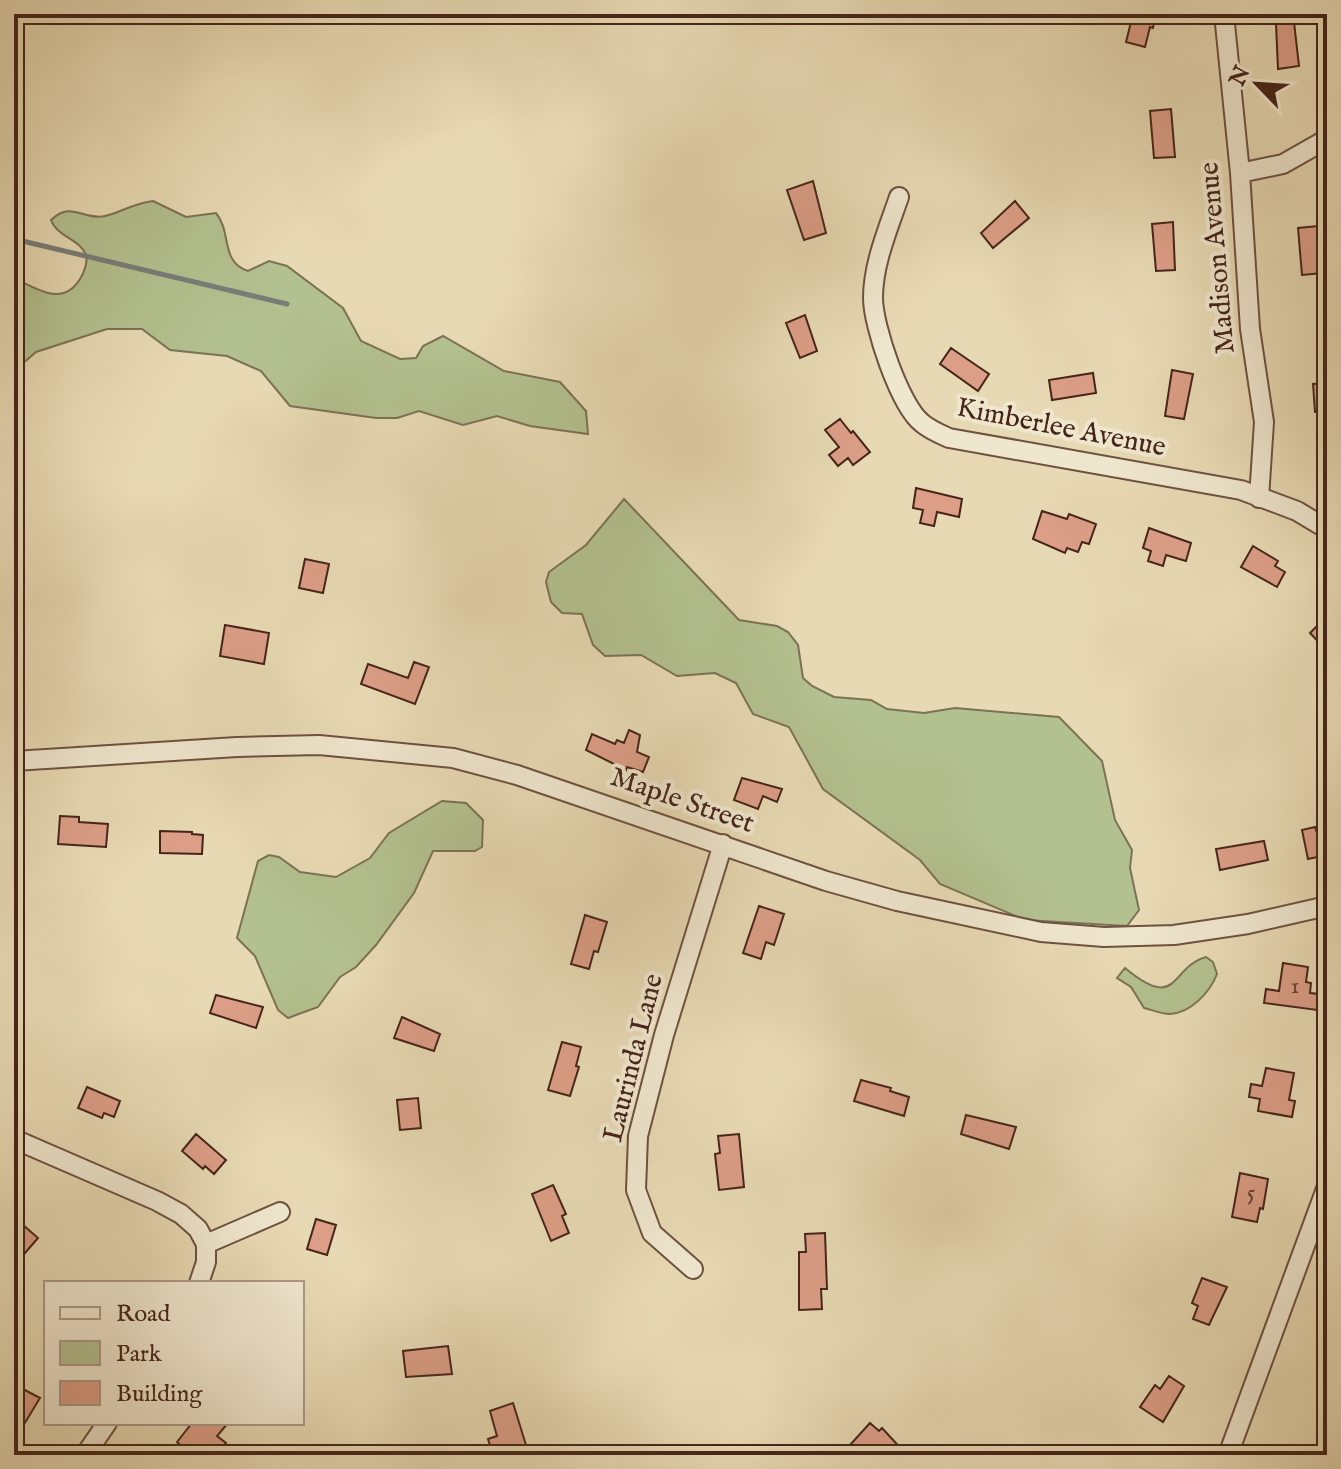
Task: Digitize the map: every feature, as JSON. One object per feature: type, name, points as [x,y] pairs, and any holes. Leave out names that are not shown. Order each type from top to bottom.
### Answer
[{"type":"street","name":"Madison Avenue","points":[[1224,14],[1240,173],[1250,329],[1264,422],[1259,498]]},
{"type":"street","points":[[1240,173],[1283,164],[1327,139]]},
{"type":"street","name":"Kimberlee Avenue","points":[[899,197],[882,249],[873,300],[880,335],[899,390],[920,422],[949,438],[1241,490],[1297,511],[1327,529]]},
{"type":"street","name":"Maple Street","points":[[14,761],[319,745],[453,758],[517,775],[826,881],[889,899],[1041,932],[1104,937],[1174,935],[1248,924],[1327,906]]},
{"type":"street","name":"Laurinda Lane","points":[[693,1269],[652,1233],[636,1190],[638,1136],[664,1035],[723,844]]},
{"type":"street","points":[[14,1139],[181,1214],[198,1229],[206,1244],[206,1262],[200,1281]]},
{"type":"street","points":[[1228,1455],[1327,1186]]},
{"type":"street","points":[[206,1244],[280,1212]]},
{"type":"street","points":[[85,1455],[106,1425]]},
{"type":"green space","points":[[153,201],[186,217],[216,213],[224,229],[230,254],[239,267],[248,271],[269,261],[287,266],[343,308],[361,341],[400,359],[416,358],[423,346],[443,336],[504,371],[560,382],[586,411],[588,434],[530,426],[497,416],[463,425],[419,411],[397,418],[376,418],[290,406],[261,371],[227,356],[170,350],[142,329],[107,329],[36,352],[14,371],[14,278],[41,291],[58,294],[73,287],[85,267],[83,250],[58,230],[51,220],[58,214],[72,211],[105,216]]},
{"type":"green space","points":[[624,499],[739,620],[777,626],[788,632],[798,645],[803,678],[812,686],[834,697],[871,700],[887,709],[924,713],[955,708],[1059,717],[1102,761],[1115,820],[1132,850],[1130,868],[1139,910],[1127,926],[1025,920],[940,884],[920,860],[823,789],[789,727],[753,714],[736,683],[715,673],[677,676],[641,655],[605,656],[593,645],[582,614],[562,613],[551,602],[546,582],[549,572],[586,545]]},
{"type":"green space","points":[[442,801],[466,803],[483,820],[482,847],[475,851],[433,851],[414,893],[376,945],[356,967],[340,977],[318,1007],[288,1018],[278,1010],[255,956],[237,938],[258,861],[269,855],[279,857],[300,872],[336,877],[370,858],[389,833]]},
{"type":"green space","points":[[1206,957],[1213,962],[1217,974],[1214,981],[1199,1000],[1178,1013],[1167,1014],[1144,1008],[1131,987],[1117,978],[1125,968],[1155,987],[1165,987],[1194,962]]},
{"type":"building","points":[[1116,14],[1156,14],[1145,47],[1126,42],[1131,22],[1115,18]]},
{"type":"building","points":[[1294,22],[1299,66],[1278,69],[1276,24]]},
{"type":"building","points":[[1171,109],[1175,157],[1154,158],[1150,111]]},
{"type":"building","points":[[813,181],[826,233],[804,240],[787,190]]},
{"type":"building","points":[[1015,201],[1029,218],[993,248],[981,233]]},
{"type":"building","points":[[1173,222],[1175,270],[1156,271],[1152,224]]},
{"type":"building","points":[[1318,226],[1323,273],[1302,275],[1298,228]]},
{"type":"building","points":[[805,315],[817,351],[800,358],[786,323]]},
{"type":"building","points":[[951,348],[989,374],[978,391],[940,364]]},
{"type":"building","points":[[1172,370],[1193,374],[1184,419],[1165,416]]},
{"type":"building","points":[[1093,373],[1096,393],[1052,400],[1049,380]]},
{"type":"building","points":[[1327,383],[1327,411],[1315,412],[1313,384]]},
{"type":"building","points":[[840,419],[870,452],[853,465],[848,458],[838,466],[829,455],[839,447],[825,430]]},
{"type":"building","points":[[916,488],[962,499],[959,517],[937,512],[934,526],[920,523],[923,510],[913,508]]},
{"type":"building","points":[[1042,511],[1067,519],[1069,514],[1096,524],[1089,544],[1082,542],[1078,552],[1067,548],[1065,553],[1033,539]]},
{"type":"building","points":[[1149,528],[1191,543],[1186,561],[1166,555],[1163,566],[1148,561],[1151,551],[1143,548]]},
{"type":"building","points":[[1253,546],[1278,561],[1275,566],[1285,572],[1277,587],[1241,567]]},
{"type":"building","points":[[305,559],[329,564],[323,593],[299,588]]},
{"type":"building","points":[[1327,616],[1327,651],[1310,633]]},
{"type":"building","points":[[225,625],[269,633],[264,664],[220,656]]},
{"type":"building","points":[[414,662],[429,667],[415,704],[361,684],[368,664],[408,678]]},
{"type":"building","points":[[629,730],[640,735],[637,752],[649,757],[643,772],[627,767],[626,770],[586,750],[592,734],[615,744],[617,740],[624,743]]},
{"type":"building","points":[[742,778],[782,789],[777,802],[763,796],[758,809],[734,800]]},
{"type":"building","points":[[60,816],[79,817],[79,822],[108,824],[106,847],[58,844]]},
{"type":"building","points":[[1315,827],[1317,833],[1327,831],[1327,855],[1308,859],[1302,830]]},
{"type":"building","points":[[160,831],[203,835],[202,854],[160,853]]},
{"type":"building","points":[[1264,841],[1268,860],[1220,870],[1216,849]]},
{"type":"building","points":[[759,906],[784,914],[774,945],[766,942],[761,959],[743,953]]},
{"type":"building","points":[[585,915],[607,922],[589,969],[571,964]]},
{"type":"building","points":[[1283,963],[1308,967],[1306,982],[1311,983],[1310,993],[1319,994],[1317,1010],[1264,1003],[1266,989],[1279,991]]},
{"type":"building","points":[[216,995],[263,1007],[256,1028],[210,1013]]},
{"type":"building","points":[[402,1017],[440,1034],[434,1051],[394,1038]]},
{"type":"building","points":[[562,1042],[581,1047],[576,1066],[579,1067],[570,1096],[548,1090]]},
{"type":"building","points":[[1266,1068],[1294,1073],[1289,1100],[1295,1101],[1292,1117],[1258,1111],[1260,1099],[1249,1097],[1251,1084],[1262,1086]]},
{"type":"building","points":[[861,1080],[891,1088],[890,1091],[909,1097],[904,1116],[854,1101]]},
{"type":"building","points":[[87,1087],[120,1101],[114,1117],[104,1113],[102,1118],[78,1108]]},
{"type":"building","points":[[418,1098],[421,1128],[400,1130],[397,1100]]},
{"type":"building","points":[[966,1115],[1016,1127],[1009,1149],[961,1134]]},
{"type":"building","points":[[196,1134],[226,1160],[214,1174],[182,1151]]},
{"type":"building","points":[[739,1134],[744,1187],[719,1190],[715,1154],[720,1153],[718,1136]]},
{"type":"building","points":[[1240,1173],[1268,1179],[1263,1209],[1260,1208],[1257,1222],[1232,1217]]},
{"type":"building","points":[[553,1185],[566,1214],[562,1216],[569,1233],[551,1241],[532,1194]]},
{"type":"building","points":[[14,1217],[38,1238],[25,1253],[14,1244]]},
{"type":"building","points":[[316,1219],[336,1225],[327,1255],[307,1249]]},
{"type":"building","points":[[825,1233],[827,1289],[821,1289],[822,1309],[799,1310],[799,1252],[806,1252],[805,1234]]},
{"type":"building","points":[[1202,1278],[1227,1287],[1209,1325],[1193,1319],[1198,1306],[1192,1303]]},
{"type":"building","points":[[448,1346],[452,1374],[406,1377],[403,1351]]},
{"type":"building","points":[[1169,1376],[1184,1386],[1163,1422],[1140,1407],[1155,1385],[1160,1389]]},
{"type":"building","points":[[21,1388],[40,1398],[14,1441],[14,1400]]},
{"type":"building","points":[[513,1403],[526,1445],[493,1455],[488,1439],[497,1436],[490,1411]]},
{"type":"building","points":[[870,1423],[879,1431],[882,1428],[907,1455],[860,1455],[850,1445]]},
{"type":"building","points":[[190,1425],[226,1425],[217,1436],[226,1443],[216,1455],[192,1455],[177,1442]]},
{"type":"waterway","points":[[14,239],[287,304]]}]
